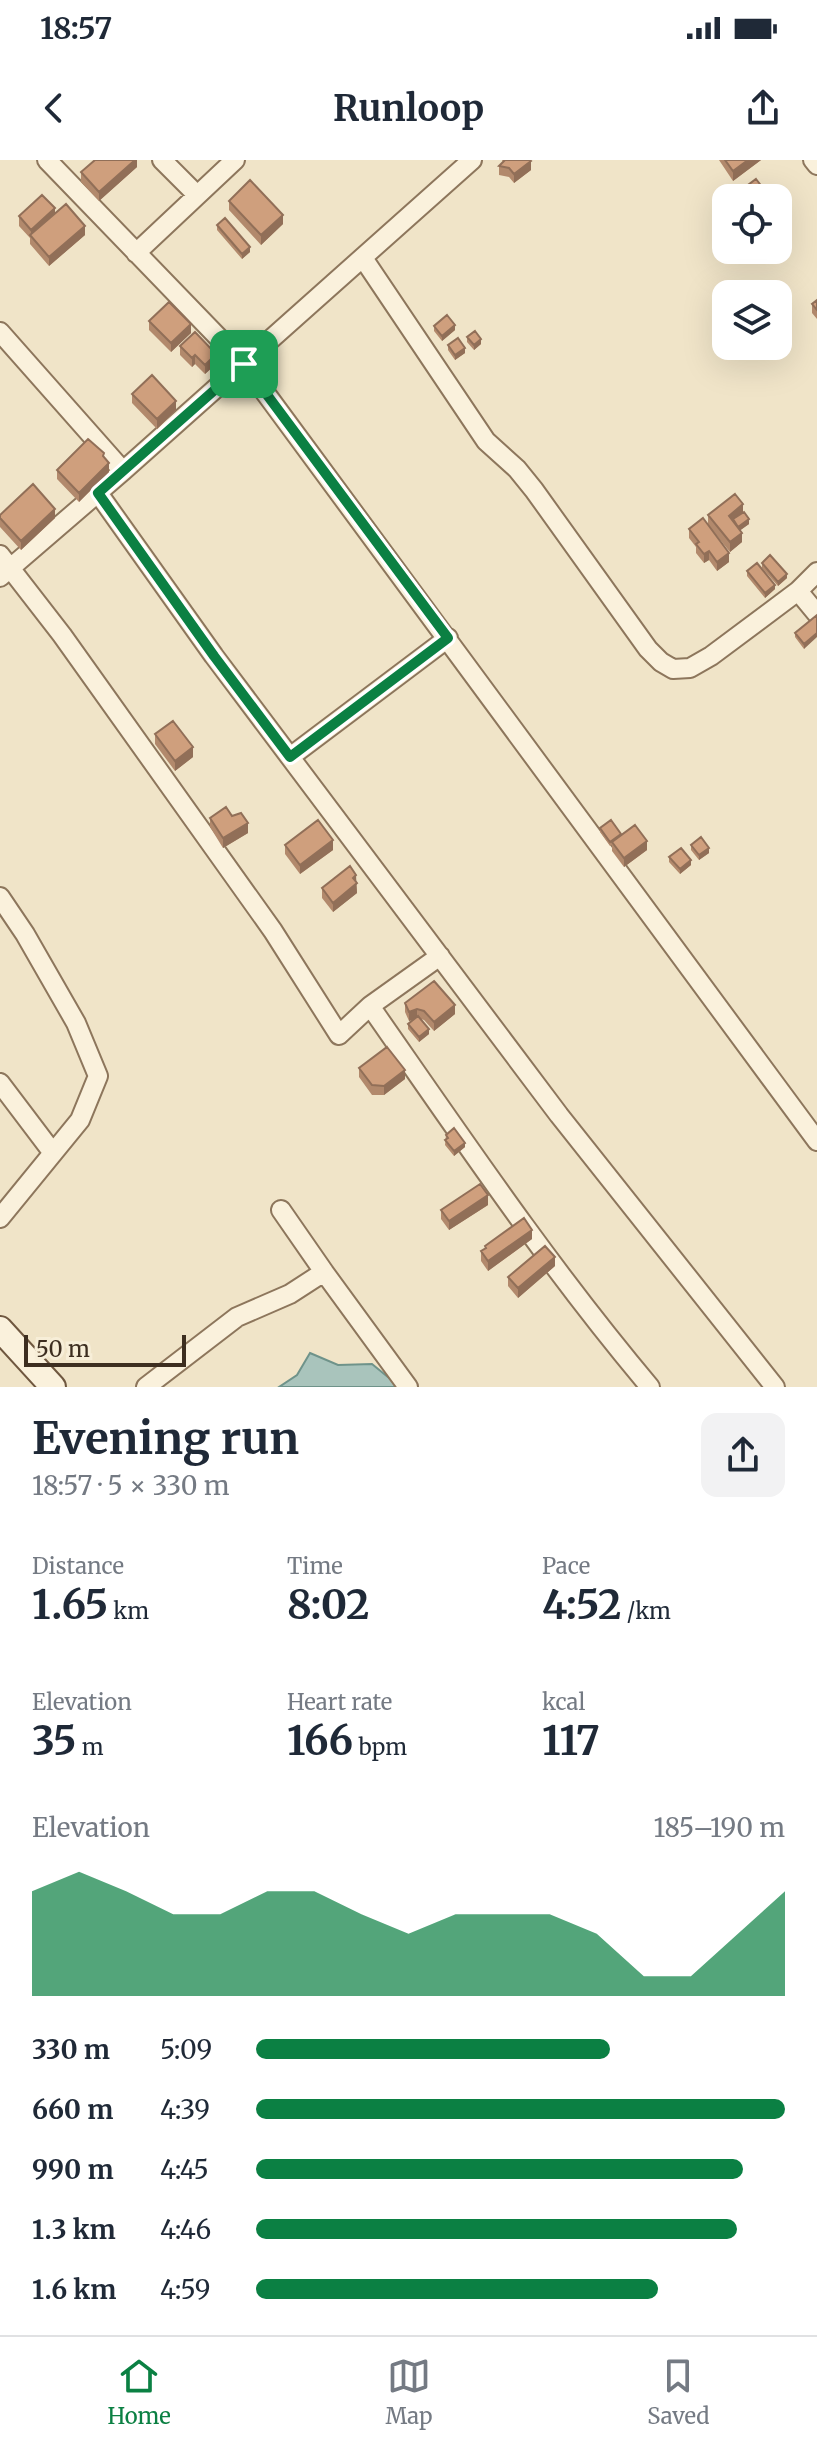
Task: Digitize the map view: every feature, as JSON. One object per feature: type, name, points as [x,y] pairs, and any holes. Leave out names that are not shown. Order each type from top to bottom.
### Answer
[{"type":"street","points":[[47,160],[244,364],[817,1141]]},
{"type":"street","points":[[162,160],[196,194]]},
{"type":"street","points":[[136,253],[235,160]]},
{"type":"street","points":[[440,956],[370,1006],[339,1035],[273,931],[4,566],[98,493],[472,160]]},
{"type":"street","points":[[813,160],[817,165]]},
{"type":"street","points":[[363,258],[486,441],[517,469],[534,490],[648,649],[661,662],[673,669],[690,668],[711,656],[798,591],[817,572]]},
{"type":"street","points":[[0,332],[123,471]]},
{"type":"street","points":[[98,493],[214,656],[559,1115],[775,1387]]},
{"type":"street","points":[[798,591],[817,614]]},
{"type":"street","points":[[290,757],[448,638]]},
{"type":"street","points":[[0,897],[76,1023],[98,1076],[80,1120],[0,1218]]},
{"type":"street","points":[[370,1006],[601,1329],[650,1387]]},
{"type":"street","points":[[0,1083],[53,1153]]},
{"type":"street","points":[[281,1210],[408,1387]]},
{"type":"street","points":[[146,1387],[237,1317],[290,1294],[324,1272]]},
{"type":"street","points":[[0,1329],[53,1387]]},
{"type":"water","points":[[310,1353],[338,1365],[372,1364],[396,1387],[279,1387],[297,1375]]},
{"type":"building","points":[[95,160],[135,160],[99,192],[81,172]]},
{"type":"building","points":[[505,160],[531,161],[514,174],[509,168],[499,166]]},
{"type":"building","points":[[725,160],[748,160],[733,171]]},
{"type":"building","points":[[250,180],[283,215],[261,235],[229,201]]},
{"type":"building","points":[[42,195],[55,208],[31,230],[19,216]]},
{"type":"building","points":[[66,204],[85,226],[49,257],[30,235]]},
{"type":"building","points":[[225,218],[250,247],[242,254],[217,225]]},
{"type":"building","points":[[169,302],[191,324],[171,343],[149,321]]},
{"type":"building","points":[[447,315],[455,325],[442,336],[434,326]]},
{"type":"building","points":[[475,331],[481,339],[474,345],[467,337]]},
{"type":"building","points":[[195,332],[216,354],[205,365],[180,346]]},
{"type":"building","points":[[458,338],[465,348],[455,355],[448,345]]},
{"type":"building","points":[[152,375],[176,401],[157,419],[132,394]]},
{"type":"building","points":[[88,439],[104,453],[109,463],[79,493],[57,470]]},
{"type":"building","points":[[33,484],[55,509],[21,541],[0,515]]},
{"type":"building","points":[[735,494],[743,504],[729,516],[742,533],[730,542],[708,515]]},
{"type":"building","points":[[744,512],[749,519],[738,527],[733,519]]},
{"type":"building","points":[[703,518],[729,553],[717,562],[709,551],[704,554],[689,529]]},
{"type":"building","points":[[770,555],[787,574],[778,582],[762,563]]},
{"type":"building","points":[[757,563],[775,585],[765,593],[747,571]]},
{"type":"building","points":[[817,615],[817,633],[804,644],[795,633]]},
{"type":"building","points":[[173,721],[193,747],[175,761],[155,734]]},
{"type":"building","points":[[226,807],[232,816],[241,813],[248,823],[223,838],[210,818]]},
{"type":"building","points":[[318,820],[333,840],[300,865],[285,845]]},
{"type":"building","points":[[611,820],[621,834],[610,842],[600,828]]},
{"type":"building","points":[[635,825],[647,841],[624,858],[612,842]]},
{"type":"building","points":[[701,837],[709,848],[699,855],[691,845]]},
{"type":"building","points":[[681,848],[691,860],[680,869],[669,857]]},
{"type":"building","points":[[350,866],[357,883],[333,903],[322,888]]},
{"type":"building","points":[[434,981],[455,1005],[434,1022],[424,1011],[417,1009],[409,1012],[405,1003]]},
{"type":"building","points":[[418,1016],[429,1029],[419,1037],[408,1024]]},
{"type":"building","points":[[387,1047],[405,1070],[384,1086],[372,1085],[359,1068]]},
{"type":"building","points":[[454,1128],[465,1143],[454,1151],[445,1140]]},
{"type":"building","points":[[480,1184],[488,1195],[449,1221],[441,1210]]},
{"type":"building","points":[[524,1218],[532,1230],[488,1261],[481,1251],[485,1246]]},
{"type":"building","points":[[545,1246],[555,1257],[518,1288],[508,1277]]},
{"type":"route","points":[[244,364],[448,638],[290,757],[98,493],[244,364]]}]
